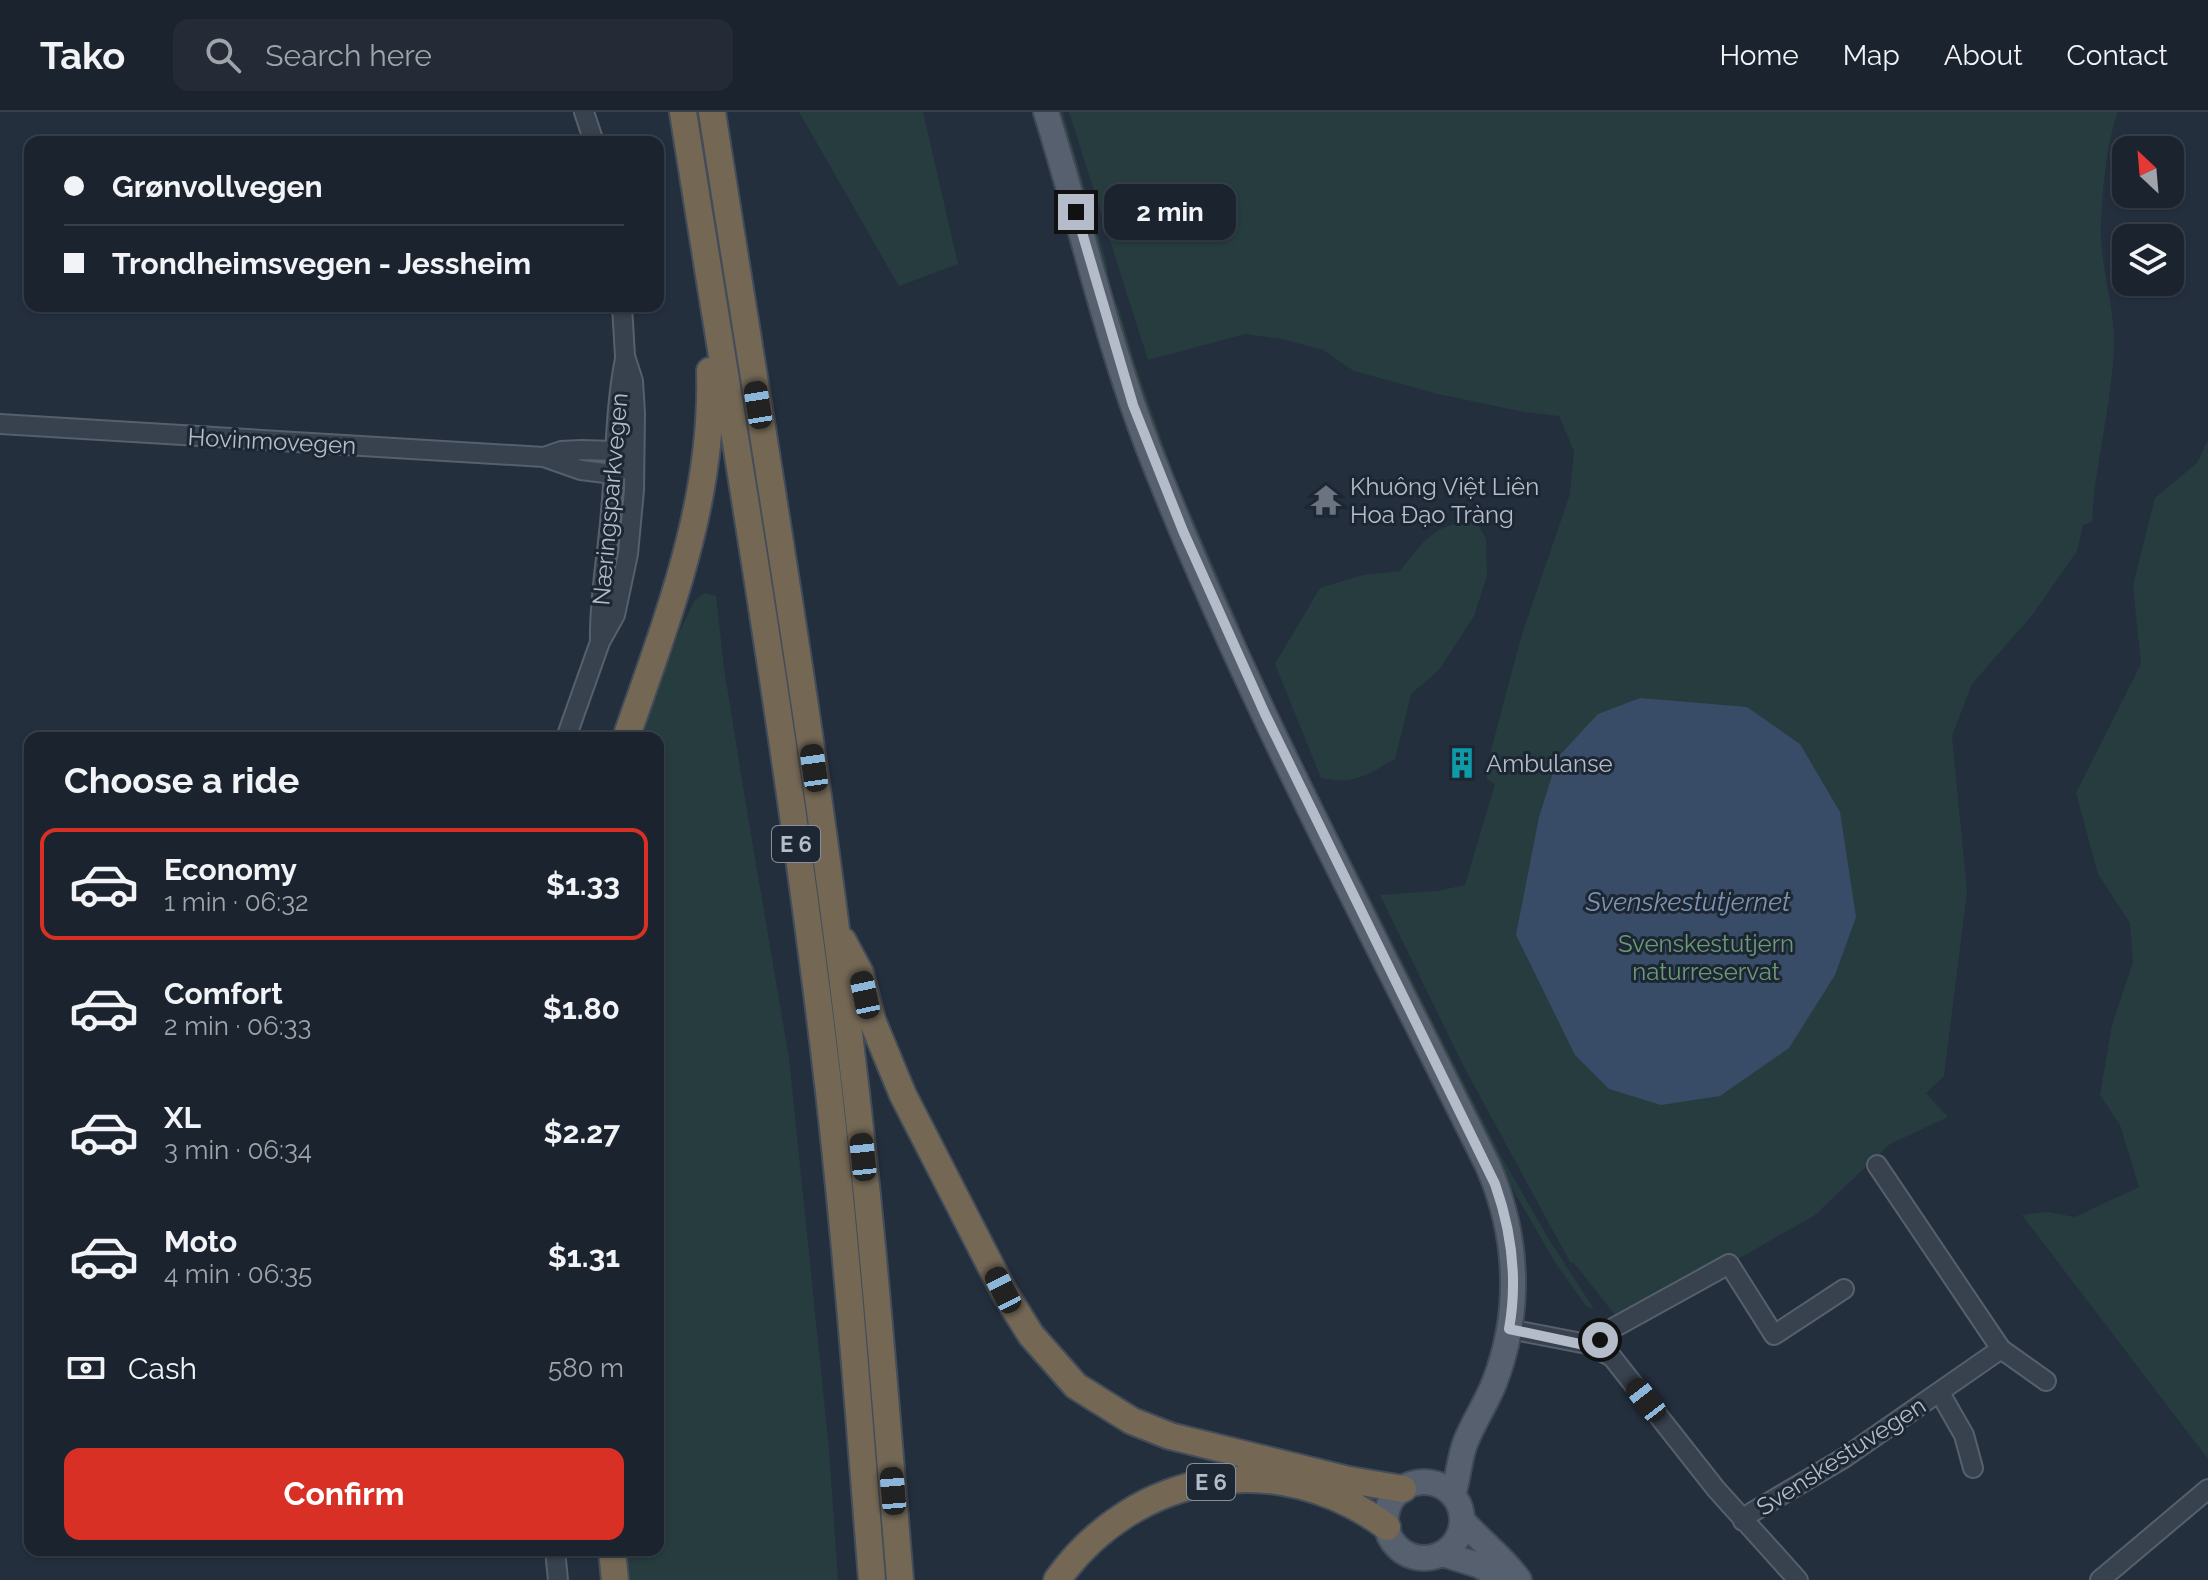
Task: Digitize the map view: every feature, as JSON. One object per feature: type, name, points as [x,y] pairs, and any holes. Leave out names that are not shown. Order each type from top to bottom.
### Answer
[{"type":"highway","name":"E 6","points":[[683,112],[788,785],[827,1081],[847,1267],[872,1580]]},
{"type":"highway","name":"E 6","points":[[712,112],[798,661],[835,926],[874,1266],[900,1580]]},
{"type":"highway","name":"E 6","points":[[628,732],[689,549],[705,475],[711,395],[707,271]]},
{"type":"highway","name":"E 6","points":[[835,926],[860,973],[872,1020],[903,1095],[1003,1290],[1031,1335],[1076,1386],[1120,1415],[1170,1436],[1349,1480],[1412,1486]]},
{"type":"highway","name":"E 6","points":[[1057,1580],[1084,1547],[1122,1515],[1166,1493],[1208,1482],[1247,1480],[1305,1485],[1351,1504],[1387,1527]]},
{"type":"highway","points":[[613,1556],[615,1580]]},
{"type":"main road","points":[[1046,112],[1133,405],[1183,531],[1265,714],[1495,1184],[1511,1246],[1514,1290],[1509,1329],[1494,1382],[1464,1445],[1453,1495]]},
{"type":"main road","points":[[1412,1486],[1438,1485],[1453,1495],[1460,1507],[1463,1521],[1458,1538],[1443,1554],[1430,1558],[1408,1555],[1397,1547],[1387,1527],[1389,1505],[1412,1486],[1464,1445]]},
{"type":"main road","points":[[1463,1521],[1491,1552],[1508,1564],[1519,1580]]},
{"type":"main road","points":[[1443,1554],[1478,1565],[1509,1580]]},
{"type":"street","points":[[584,112],[592,136]]},
{"type":"street","name":"Næringsparkvegen","points":[[568,732],[600,642],[615,615],[628,554],[634,463],[633,381],[625,356],[622,312]]},
{"type":"street","name":"Næringsparkvegen","points":[[600,642],[599,614],[619,386],[625,356]]},
{"type":"street","name":"Hovinmovegen","points":[[0,424],[544,457],[581,470],[613,474]]},
{"type":"street","name":"Hovinmovegen","points":[[544,457],[561,451],[615,451]]},
{"type":"street","points":[[615,451],[634,463]]},
{"type":"street","points":[[613,474],[634,463]]},
{"type":"street","points":[[1877,1165],[2001,1349],[2046,1381]]},
{"type":"street","points":[[1594,1347],[1615,1327],[1729,1264],[1774,1335],[1844,1289]]},
{"type":"street","points":[[1509,1329],[1594,1347],[1619,1365],[1743,1521],[1798,1580]]},
{"type":"street","name":"Svenskestuvegen","points":[[1743,1521],[1751,1513],[1844,1458],[2001,1349]]},
{"type":"street","name":"Svenskestuvegen","points":[[1940,1393],[1964,1435],[1973,1468]]},
{"type":"street","points":[[2100,1580],[2208,1489]]},
{"type":"street","points":[[556,1556],[558,1580]]},
{"type":"green space","points":[[799,112],[923,112],[958,264],[899,286]]},
{"type":"green space","points":[[1057,112],[1063,112],[1108,268],[1105,274],[1102,273]]},
{"type":"green space","name":"Svenskestutjern naturreservat","points":[[1069,112],[2118,112],[2105,170],[2101,232],[2113,327],[2113,364],[2092,522],[2083,525],[2077,551],[2033,614],[1972,684],[1952,736],[1967,892],[1944,1076],[1926,1093],[1948,1117],[1890,1144],[1815,1215],[1623,1325],[1574,1263],[1570,1262],[1463,1065],[1380,895],[1437,891],[1465,885],[1495,784],[1487,779],[1486,769],[1522,634],[1570,494],[1574,451],[1559,416],[1438,394],[1354,371],[1323,350],[1282,339],[1245,334],[1148,360]]},
{"type":"green space","points":[[1114,302],[1118,305],[1173,472],[1242,631],[1226,609],[1162,459]]},
{"type":"green space","points":[[2208,440],[2208,1459],[2022,1215],[2047,1212],[2075,1217],[2139,1187],[2120,1125],[2100,1095],[2112,1025],[2133,962],[2130,923],[2098,874],[2076,793],[2141,664],[2133,586],[2155,498],[2197,463]]},
{"type":"green space","points":[[1476,521],[1486,539],[1487,576],[1474,616],[1439,670],[1411,694],[1395,759],[1352,779],[1321,778],[1275,664],[1320,588],[1363,575],[1400,571],[1432,535],[1450,525]]},
{"type":"green space","points":[[705,593],[716,596],[724,668],[789,1058],[829,1449],[838,1580],[625,1580],[623,1556],[664,1556],[664,732],[642,732],[679,632],[695,600]]},
{"type":"green space","points":[[1290,739],[1501,1156],[1548,1238],[1594,1309],[1586,1306],[1556,1264],[1494,1157]]},
{"type":"water","name":"Svenskestutjernet","points":[[1640,698],[1747,707],[1800,744],[1840,812],[1856,917],[1835,975],[1789,1048],[1720,1096],[1661,1105],[1609,1089],[1575,1055],[1516,935],[1539,817],[1558,757],[1598,714]]},
{"type":"place","name":"Khuông Việt Liên Hoa Đạo Tràng","points":[[1326,500]]},
{"type":"place","name":"Ambulanse","points":[[1462,763]]},
{"type":"route","points":[[1076,212],[1133,405],[1183,531],[1237,656],[1312,813],[1495,1184],[1507,1223],[1513,1265],[1514,1290],[1509,1329],[1594,1347],[1600,1340]]}]
